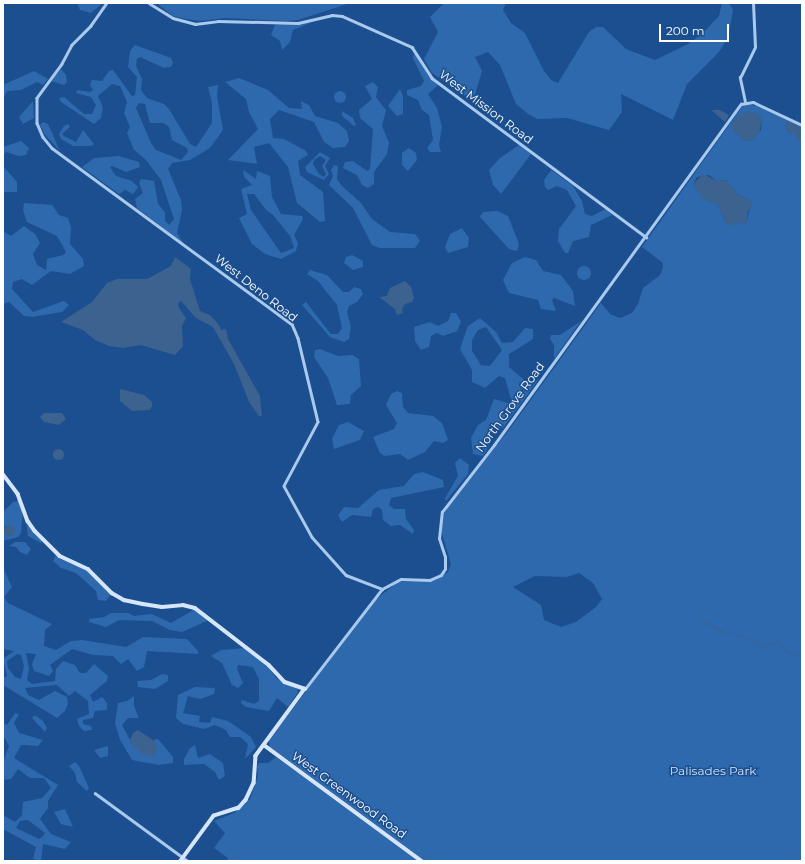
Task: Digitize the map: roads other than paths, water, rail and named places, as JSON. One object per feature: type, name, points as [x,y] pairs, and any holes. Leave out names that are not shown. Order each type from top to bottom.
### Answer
[{"type":"street","name":"West Deno Road","points":[[107,3],[91,26],[72,45],[62,64],[37,98],[37,123],[43,138],[52,148],[292,324],[298,338],[318,422],[284,486],[312,537],[346,575],[382,589]]},
{"type":"street","name":"West Mission Road","points":[[149,3],[173,18],[195,24],[218,21],[298,23],[332,15],[342,16],[412,47],[432,78],[646,237]]},
{"type":"street","points":[[753,3],[755,47],[740,78],[745,102],[752,102],[802,125]]},
{"type":"street","name":"North Grove Road","points":[[305,689],[382,589],[401,579],[430,580],[441,575],[445,570],[445,557],[439,539],[442,512],[646,237],[741,104],[745,102]]},
{"type":"street","points":[[3,474],[18,494],[28,521],[35,531],[60,556],[88,569],[117,597],[162,607],[183,605],[195,608],[269,665],[285,682],[305,689],[256,756],[254,783],[246,800],[239,808],[214,816],[183,859]]},
{"type":"street","name":"West Greenwood Road","points":[[264,745],[422,861]]},
{"type":"street","points":[[95,793],[183,859],[188,861]]},
{"type":"waterway","points":[[700,620],[725,633],[735,633],[765,647],[777,641],[781,642],[786,651],[802,655]]},
{"type":"park label","name":"Palisades Park","points":[[713,771]]}]
